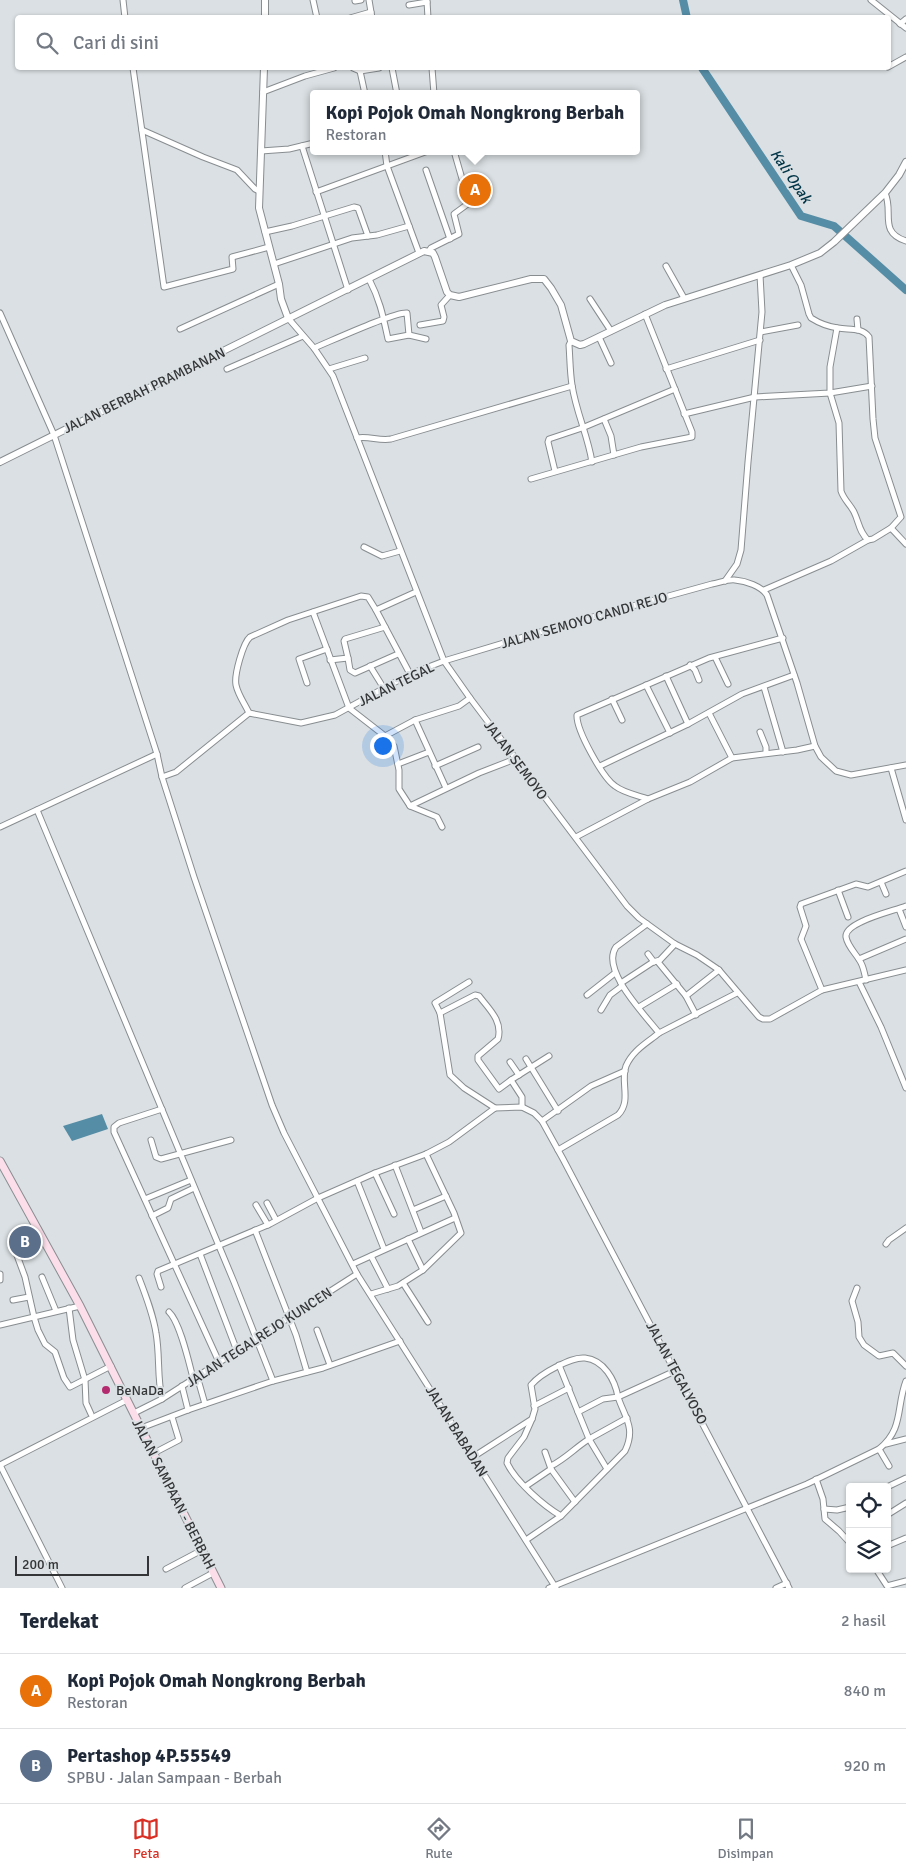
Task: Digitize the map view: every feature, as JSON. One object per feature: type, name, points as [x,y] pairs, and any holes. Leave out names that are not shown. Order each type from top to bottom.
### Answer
[{"type":"main road","name":"JALAN SAMPAAN - BERBAH","points":[[0,1163],[80,1306],[221,1588]]},
{"type":"street","points":[[123,0],[125,15]]},
{"type":"street","points":[[265,0],[265,15]]},
{"type":"street","points":[[313,0],[316,15]]},
{"type":"street","points":[[355,1],[362,0]]},
{"type":"street","points":[[369,0],[372,14]]},
{"type":"street","points":[[870,0],[889,15]]},
{"type":"street","points":[[409,5],[427,1],[428,15]]},
{"type":"street","points":[[891,17],[906,28]]},
{"type":"street","points":[[900,24],[906,19]]},
{"type":"street","points":[[891,65],[906,56]]},
{"type":"street","points":[[133,70],[164,288],[233,269],[232,257],[269,247]]},
{"type":"street","points":[[264,70],[259,208],[279,284],[281,299],[288,318]]},
{"type":"street","points":[[263,92],[304,76],[326,70]]},
{"type":"street","points":[[364,90],[360,71],[366,70]]},
{"type":"street","points":[[392,70],[397,90]]},
{"type":"street","points":[[432,70],[434,90]]},
{"type":"street","points":[[142,130],[203,157],[236,169],[255,189],[260,191]]},
{"type":"street","points":[[261,150],[310,144]]},
{"type":"street","points":[[302,146],[348,290]]},
{"type":"street","points":[[386,155],[419,253]]},
{"type":"street","points":[[316,192],[417,155]]},
{"type":"street","points":[[450,296],[435,257],[429,251],[459,234],[454,214],[469,203],[455,155]]},
{"type":"street","points":[[571,341],[580,345],[684,298],[791,265],[820,253],[885,193],[906,162]]},
{"type":"street","points":[[426,170],[450,239]]},
{"type":"street","points":[[885,193],[888,206],[888,225],[894,236],[906,241]]},
{"type":"street","points":[[265,232],[357,207],[368,236]]},
{"type":"street","points":[[274,264],[352,238],[385,234],[409,226]]},
{"type":"street","name":"JALAN BERBAH PRAMBANAN","points":[[0,462],[419,253],[429,251]]},
{"type":"street","points":[[791,265],[801,285],[809,314],[816,321],[837,328],[866,332],[869,337],[875,438],[900,513],[899,520],[891,528],[873,539],[831,561],[764,590],[768,595],[783,638],[815,746],[824,761],[836,771],[856,775],[906,765]]},
{"type":"street","points":[[666,266],[684,298]]},
{"type":"street","points":[[725,582],[737,564],[741,553],[762,312],[760,275]]},
{"type":"street","points":[[450,296],[459,297],[531,279],[544,278],[561,305],[571,341],[572,386],[582,428],[590,447],[592,462]]},
{"type":"street","points":[[369,279],[380,303],[388,339],[409,335],[426,339]]},
{"type":"street","points":[[180,329],[279,284]]},
{"type":"street","points":[[420,325],[442,321],[444,316],[441,305],[450,296]]},
{"type":"street","points":[[590,299],[611,331]]},
{"type":"street","points":[[314,348],[406,312],[409,335]]},
{"type":"street","name":"JALAN BABADAN","points":[[0,313],[54,435],[157,754],[162,777],[194,877],[272,1105],[357,1274],[526,1540],[553,1587]]},
{"type":"street","points":[[531,479],[641,447],[690,439],[693,435],[645,314]]},
{"type":"street","name":"JALAN SEMOYO","points":[[288,318],[329,369],[444,661],[621,899],[647,924],[675,944],[697,955],[718,970],[759,1016],[764,1019],[770,1019],[822,990]]},
{"type":"street","points":[[857,319],[858,330]]},
{"type":"street","points":[[760,332],[798,325]]},
{"type":"street","points":[[837,328],[830,367],[830,393],[839,423],[841,491],[843,498],[853,510],[860,529],[868,540]]},
{"type":"street","points":[[228,369],[303,336]]},
{"type":"street","points":[[599,337],[611,363]]},
{"type":"street","points":[[666,369],[760,340]]},
{"type":"street","points":[[329,369],[365,358]]},
{"type":"street","points":[[357,438],[391,439],[572,386]]},
{"type":"street","points":[[684,414],[755,397],[830,393],[872,386]]},
{"type":"street","points":[[556,471],[548,441],[675,389]]},
{"type":"street","points":[[604,419],[614,456]]},
{"type":"street","points":[[891,528],[900,535],[906,544]]},
{"type":"street","points":[[364,547],[382,556],[400,551]]},
{"type":"street","name":"JALAN SEMOYO CANDI REJO","points":[[444,661],[569,623],[712,584],[734,580],[764,590]]},
{"type":"street","points":[[376,610],[416,592]]},
{"type":"street","points":[[162,777],[172,775],[249,713],[238,693],[235,679],[246,642],[250,636],[288,620],[366,595],[410,674]]},
{"type":"street","points":[[313,612],[349,708],[385,736],[394,746],[398,764],[399,789],[410,806],[437,817],[442,827]]},
{"type":"street","points":[[385,627],[345,639],[352,673],[398,654]]},
{"type":"street","points":[[648,799],[622,791],[615,786],[600,766],[583,737],[577,718],[578,715],[690,665],[783,638]]},
{"type":"street","points":[[307,682],[299,659],[327,649]]},
{"type":"street","points":[[715,657],[728,684]]},
{"type":"street","points":[[330,660],[348,658]]},
{"type":"street","name":"JALAN TEGAL","points":[[249,713],[301,723],[335,715],[383,687],[444,661]]},
{"type":"street","points":[[690,665],[695,670],[699,680]]},
{"type":"street","points":[[370,666],[383,687]]},
{"type":"street","points":[[600,766],[688,724],[742,694],[794,675]]},
{"type":"street","points":[[666,676],[688,724]]},
{"type":"street","points":[[646,685],[670,733]]},
{"type":"street","points":[[764,687],[783,752]]},
{"type":"street","points":[[385,736],[415,720],[456,707],[470,698]]},
{"type":"street","points":[[612,700],[622,720]]},
{"type":"street","points":[[709,713],[732,758]]},
{"type":"street","points":[[415,720],[446,788]]},
{"type":"street","points":[[760,732],[766,747],[766,753]]},
{"type":"street","points":[[576,838],[648,799],[690,782],[732,758],[815,746]]},
{"type":"street","points":[[435,766],[478,747]]},
{"type":"street","points":[[398,764],[429,752]]},
{"type":"street","points":[[0,827],[157,754]]},
{"type":"street","points":[[410,806],[446,788],[516,759]]},
{"type":"street","points":[[891,768],[906,820]]},
{"type":"street","points":[[36,810],[219,1246],[273,1380]]},
{"type":"street","points":[[906,871],[868,887],[856,884],[805,901],[800,907],[806,926],[801,940],[822,990],[906,970]]},
{"type":"street","points":[[881,882],[886,894]]},
{"type":"street","points":[[838,890],[848,917]]},
{"type":"street","points":[[866,980],[862,965],[846,936],[847,930],[855,924],[906,906]]},
{"type":"street","points":[[899,909],[906,927]]},
{"type":"street","points":[[647,924],[620,943],[614,950],[612,958],[615,973],[622,985],[658,1034]]},
{"type":"street","points":[[859,959],[906,941]]},
{"type":"street","points":[[601,1010],[610,995],[656,962],[675,944]]},
{"type":"street","points":[[648,954],[677,984],[696,1015]]},
{"type":"street","points":[[686,996],[718,970]]},
{"type":"street","points":[[587,995],[615,973]]},
{"type":"street","points":[[469,982],[435,1003],[440,1013],[450,1074],[464,1088],[495,1108],[522,1107],[534,1113],[542,1121],[591,1086],[625,1071]]},
{"type":"street","points":[[859,982],[881,1027],[906,1088]]},
{"type":"street","points":[[639,1008],[677,984]]},
{"type":"street","points":[[558,1150],[622,1111],[625,1102],[625,1071],[634,1053],[658,1034],[738,993]]},
{"type":"street","points":[[440,1013],[475,995],[478,996],[498,1020],[500,1026],[498,1039],[481,1052],[478,1060],[499,1089],[549,1056]]},
{"type":"street","points":[[526,1059],[558,1111]]},
{"type":"street","points":[[510,1062],[519,1075]]},
{"type":"street","points":[[511,1080],[522,1097],[522,1107]]},
{"type":"street","points":[[161,1287],[157,1272],[268,1225],[318,1198],[394,1165],[426,1154],[450,1142],[495,1108]]},
{"type":"street","points":[[162,1109],[119,1123],[113,1129],[219,1362]]},
{"type":"street","name":"JALAN TEGALYOSO","points":[[542,1121],[788,1586]]},
{"type":"street","points":[[151,1140],[157,1159],[161,1160],[231,1140]]},
{"type":"street","points":[[371,1294],[403,1283],[423,1270],[461,1234],[456,1218],[426,1154]]},
{"type":"street","points":[[394,1165],[421,1232]]},
{"type":"street","points":[[375,1173],[394,1214]]},
{"type":"street","points":[[145,1199],[191,1180]]},
{"type":"street","points":[[357,1181],[384,1249]]},
{"type":"street","points":[[152,1216],[168,1208],[171,1200],[194,1188]]},
{"type":"street","points":[[413,1210],[446,1196]]},
{"type":"street","points":[[267,1203],[276,1220]]},
{"type":"street","points":[[256,1205],[268,1225]]},
{"type":"street","points":[[353,1264],[456,1218]]},
{"type":"street","points":[[886,1244],[906,1228]]},
{"type":"street","points":[[38,1229],[16,1242],[15,1250],[25,1277],[34,1318],[45,1344],[54,1352],[69,1386],[72,1387],[110,1366]]},
{"type":"street","points":[[255,1230],[296,1335],[307,1372]]},
{"type":"street","points":[[408,1238],[423,1270]]},
{"type":"street","points":[[200,1254],[237,1351]]},
{"type":"street","points":[[371,1256],[388,1289]]},
{"type":"street","points":[[0,1274],[0,1280]]},
{"type":"street","name":"JALAN TEGALREJO KUNCEN","points":[[134,1413],[162,1399],[357,1274]]},
{"type":"street","points":[[42,1277],[56,1311]]},
{"type":"street","points":[[138,1278],[149,1304],[156,1332],[162,1399]]},
{"type":"street","points":[[403,1283],[428,1322]]},
{"type":"street","points":[[857,1288],[852,1304],[857,1316],[861,1341],[879,1356],[893,1353],[906,1366]]},
{"type":"street","points":[[13,1300],[29,1297]]},
{"type":"street","points":[[0,1326],[80,1306]]},
{"type":"street","points":[[69,1308],[73,1340],[85,1380],[85,1397],[91,1414]]},
{"type":"street","points":[[169,1312],[173,1316],[185,1345],[206,1404]]},
{"type":"street","points":[[317,1330],[330,1365]]},
{"type":"street","points":[[141,1428],[273,1380],[330,1365],[400,1341]]},
{"type":"street","points":[[526,1540],[561,1516],[625,1451],[630,1439],[631,1432],[609,1372],[592,1360],[585,1358],[574,1359],[559,1365],[536,1379],[531,1386],[534,1406],[532,1419],[524,1437],[507,1462],[514,1475],[549,1508],[561,1516]]},
{"type":"street","points":[[559,1365],[589,1439],[607,1469]]},
{"type":"street","points":[[578,1412],[603,1400],[618,1397],[675,1371]]},
{"type":"street","points":[[886,1444],[903,1415],[902,1394],[906,1381]]},
{"type":"street","points":[[182,1386],[188,1410]]},
{"type":"street","points":[[534,1406],[568,1388]]},
{"type":"street","points":[[62,1588],[0,1465],[124,1401]]},
{"type":"street","points":[[154,1453],[179,1440],[172,1417]]},
{"type":"street","points":[[526,1486],[563,1460],[570,1451],[626,1418]]},
{"type":"street","points":[[473,1456],[532,1419]]},
{"type":"street","points":[[553,1587],[816,1479],[886,1444],[906,1439]]},
{"type":"street","points":[[879,1449],[888,1466]]},
{"type":"street","points":[[545,1452],[551,1468],[575,1502]]},
{"type":"street","points":[[891,1485],[906,1478]]},
{"type":"street","points":[[816,1479],[821,1491],[825,1519],[846,1539]]},
{"type":"street","points":[[891,1512],[906,1503]]},
{"type":"street","points":[[824,1509],[837,1510],[846,1507]]},
{"type":"street","points":[[891,1544],[906,1538]]},
{"type":"street","points":[[166,1569],[202,1550]]},
{"type":"street","points":[[185,1588],[213,1573]]},
{"type":"street","points":[[878,1573],[885,1587],[901,1586],[906,1581]]},
{"type":"street","points":[[776,1588],[788,1586]]},
{"type":"water","points":[[102,1114],[108,1129],[72,1141],[63,1126]]},
{"type":"waterway","name":"Kali Opak","points":[[683,0],[686,15]]},
{"type":"waterway","name":"Kali Opak","points":[[703,70],[801,216],[834,226],[906,290]]},
{"type":"place","name":"Kopi Pojok Omah Nongkrong Berbah","points":[[475,190]]},
{"type":"place","name":"Pertashop 4P.55549","points":[[25,1242]]},
{"type":"place","name":"BeNaDa","points":[[106,1390]]}]
